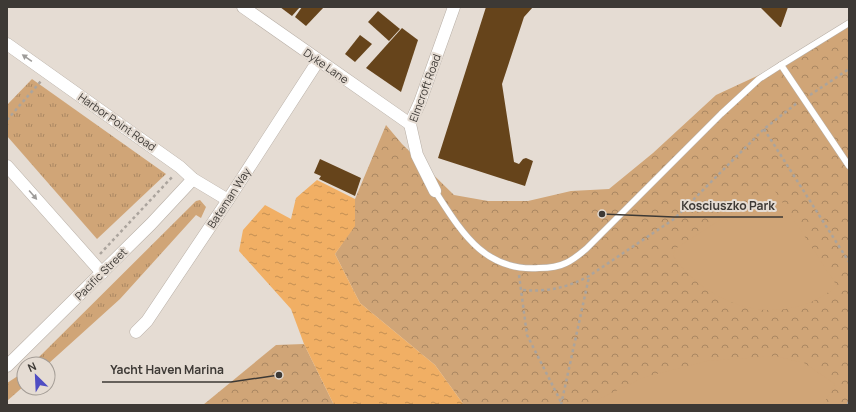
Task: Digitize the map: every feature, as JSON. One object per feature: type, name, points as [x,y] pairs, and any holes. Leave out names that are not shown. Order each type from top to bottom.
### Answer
[{"type":"street","name":"Dyke Lane","points":[[243,7],[410,124]]},
{"type":"street","name":"Elmcroft Road","points":[[434,191],[417,154],[410,124],[420,102],[454,7]]},
{"type":"street","name":"Harbor Point Road","points":[[7,44],[180,167],[194,179],[228,200]]},
{"type":"street","name":"Bateman Way","points":[[136,332],[147,320],[228,200],[318,61]]},
{"type":"street","points":[[7,166],[91,263],[102,273]]},
{"type":"street","name":"Pacific Street","points":[[7,366],[102,273],[194,179]]},
{"type":"lane","points":[[434,191],[463,233],[478,249],[503,264],[520,268],[549,268],[566,264],[586,249],[721,114],[759,79],[849,23]]},
{"type":"lane","points":[[781,65],[849,166]]},
{"type":"path","points":[[522,290],[537,291],[562,288],[589,276],[674,219],[764,129],[781,114],[849,69]]},
{"type":"path","points":[[7,120],[48,73]]},
{"type":"path","points":[[764,129],[849,262]]},
{"type":"path","points":[[91,263],[169,181],[180,167]]},
{"type":"path","points":[[520,268],[527,335],[561,404]]},
{"type":"path","points":[[561,404],[589,276]]},
{"type":"path","points":[[848,405],[849,399]]},
{"type":"green space","points":[[849,23],[849,405],[464,405],[435,365],[360,303],[335,254],[354,226],[355,199],[386,125],[402,144],[454,195],[488,201],[528,201],[571,191],[609,189],[653,153],[716,95],[772,69]]},
{"type":"green space","points":[[32,79],[166,174],[97,239],[7,136],[7,105]]},
{"type":"green space","points":[[770,188],[775,191],[837,286],[816,300],[794,307],[772,310],[749,308],[728,301],[707,290],[689,275],[673,256],[675,249]]},
{"type":"green space","points":[[200,200],[206,207],[201,218],[196,215],[120,299],[56,357],[40,356],[196,201]]},
{"type":"green space","points":[[304,344],[334,405],[203,405],[276,345]]},
{"type":"green space","points":[[775,356],[804,363],[835,384],[823,405],[592,405],[593,402],[645,377],[707,361]]},
{"type":"green space","points":[[16,377],[16,393],[7,401],[7,383]]},
{"type":"water","points":[[317,180],[355,199],[355,226],[335,254],[360,303],[435,365],[464,405],[334,405],[304,344],[291,309],[239,251],[243,230],[265,205],[291,219],[296,198]]},
{"type":"building","points":[[280,7],[300,7],[292,16]]},
{"type":"building","points":[[302,7],[324,7],[306,26],[295,17]]},
{"type":"building","points":[[486,7],[533,7],[524,17],[502,84],[514,162],[519,164],[526,158],[533,161],[525,186],[438,158]]},
{"type":"building","points":[[760,7],[788,7],[781,27],[780,27]]},
{"type":"building","points":[[378,11],[400,29],[389,41],[368,22]]},
{"type":"building","points":[[402,28],[418,40],[401,92],[366,68]]},
{"type":"building","points":[[360,35],[372,44],[355,62],[345,54]]},
{"type":"building","points":[[320,159],[361,178],[355,196],[319,179],[321,176],[314,173]]},
{"type":"place","name":"Kosciuszko Park","points":[[602,214]]},
{"type":"place","name":"Yacht Haven Marina","points":[[279,375]]}]
